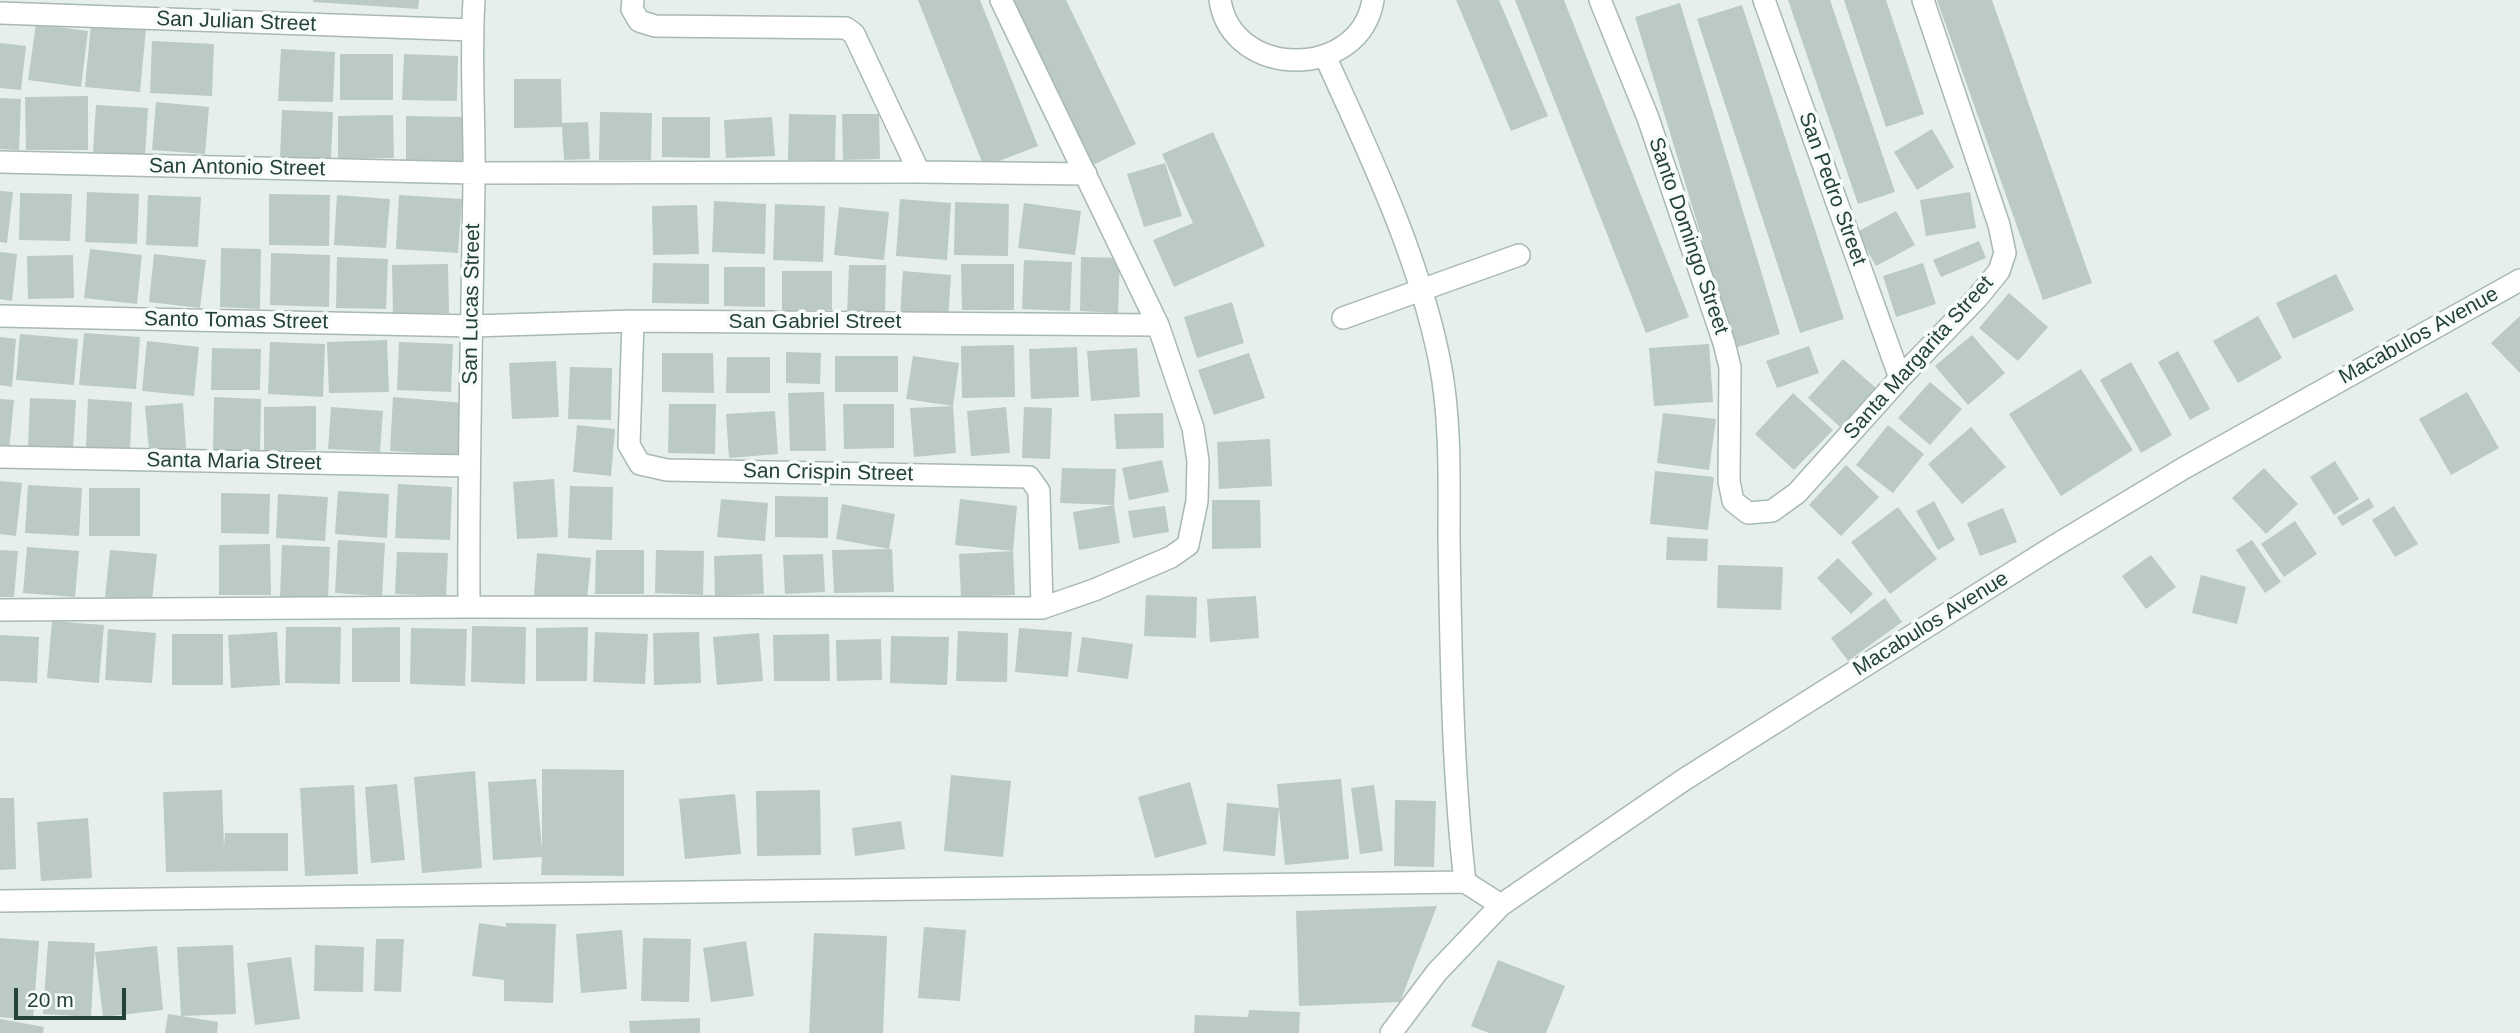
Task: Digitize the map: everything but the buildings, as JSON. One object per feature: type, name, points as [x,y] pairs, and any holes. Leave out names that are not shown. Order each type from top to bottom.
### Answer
[{"type":"street","name":"San Lucas Street","points":[[469,607],[468,466],[474,173],[474,0]]},
{"type":"street","points":[[633,0],[632,9],[639,22],[655,26],[846,28],[854,34],[919,172]]},
{"type":"street","points":[[0,610],[1042,608],[1094,590],[1171,556],[1188,545],[1197,502],[1198,461],[1194,428],[1158,325],[1001,0]]},
{"type":"street","points":[[1220,0],[1231,28],[1248,46],[1272,58],[1299,62],[1325,56],[1346,44],[1362,28],[1373,0]]},
{"type":"street","name":"Santo Domingo Street","points":[[1600,0],[1648,118],[1724,343],[1730,367],[1729,481]]},
{"type":"street","name":"San Pedro Street","points":[[1764,0],[1900,378]]},
{"type":"street","name":"Santa Margarita Street","points":[[1729,481],[1733,501],[1748,513],[1772,511],[1797,493],[1900,378],[1978,298],[1999,271],[2005,253],[1999,225],[1923,0]]},
{"type":"street","name":"San Julian Street","points":[[0,13],[472,30]]},
{"type":"street","points":[[1325,56],[1379,175],[1421,290],[1440,364],[1449,446],[1458,807],[1465,882]]},
{"type":"street","name":"San Antonio Street","points":[[0,162],[474,173],[1086,174]]},
{"type":"street","points":[[1343,318],[1519,255]]},
{"type":"street","name":"Macabulos Avenue","points":[[1391,1033],[1437,972],[1501,905],[1685,779],[2053,547],[2184,468],[2520,280]]},
{"type":"street","name":"Santo Tomas Street","points":[[0,316],[472,326]]},
{"type":"street","name":"San Gabriel Street","points":[[472,326],[633,321],[1158,325]]},
{"type":"street","name":"San Crispin Street","points":[[633,321],[629,445],[639,464],[667,470],[1029,477],[1038,491],[1042,608]]},
{"type":"street","name":"Santa Maria Street","points":[[0,457],[468,466]]},
{"type":"street","points":[[0,901],[1465,882],[1501,905]]}]
